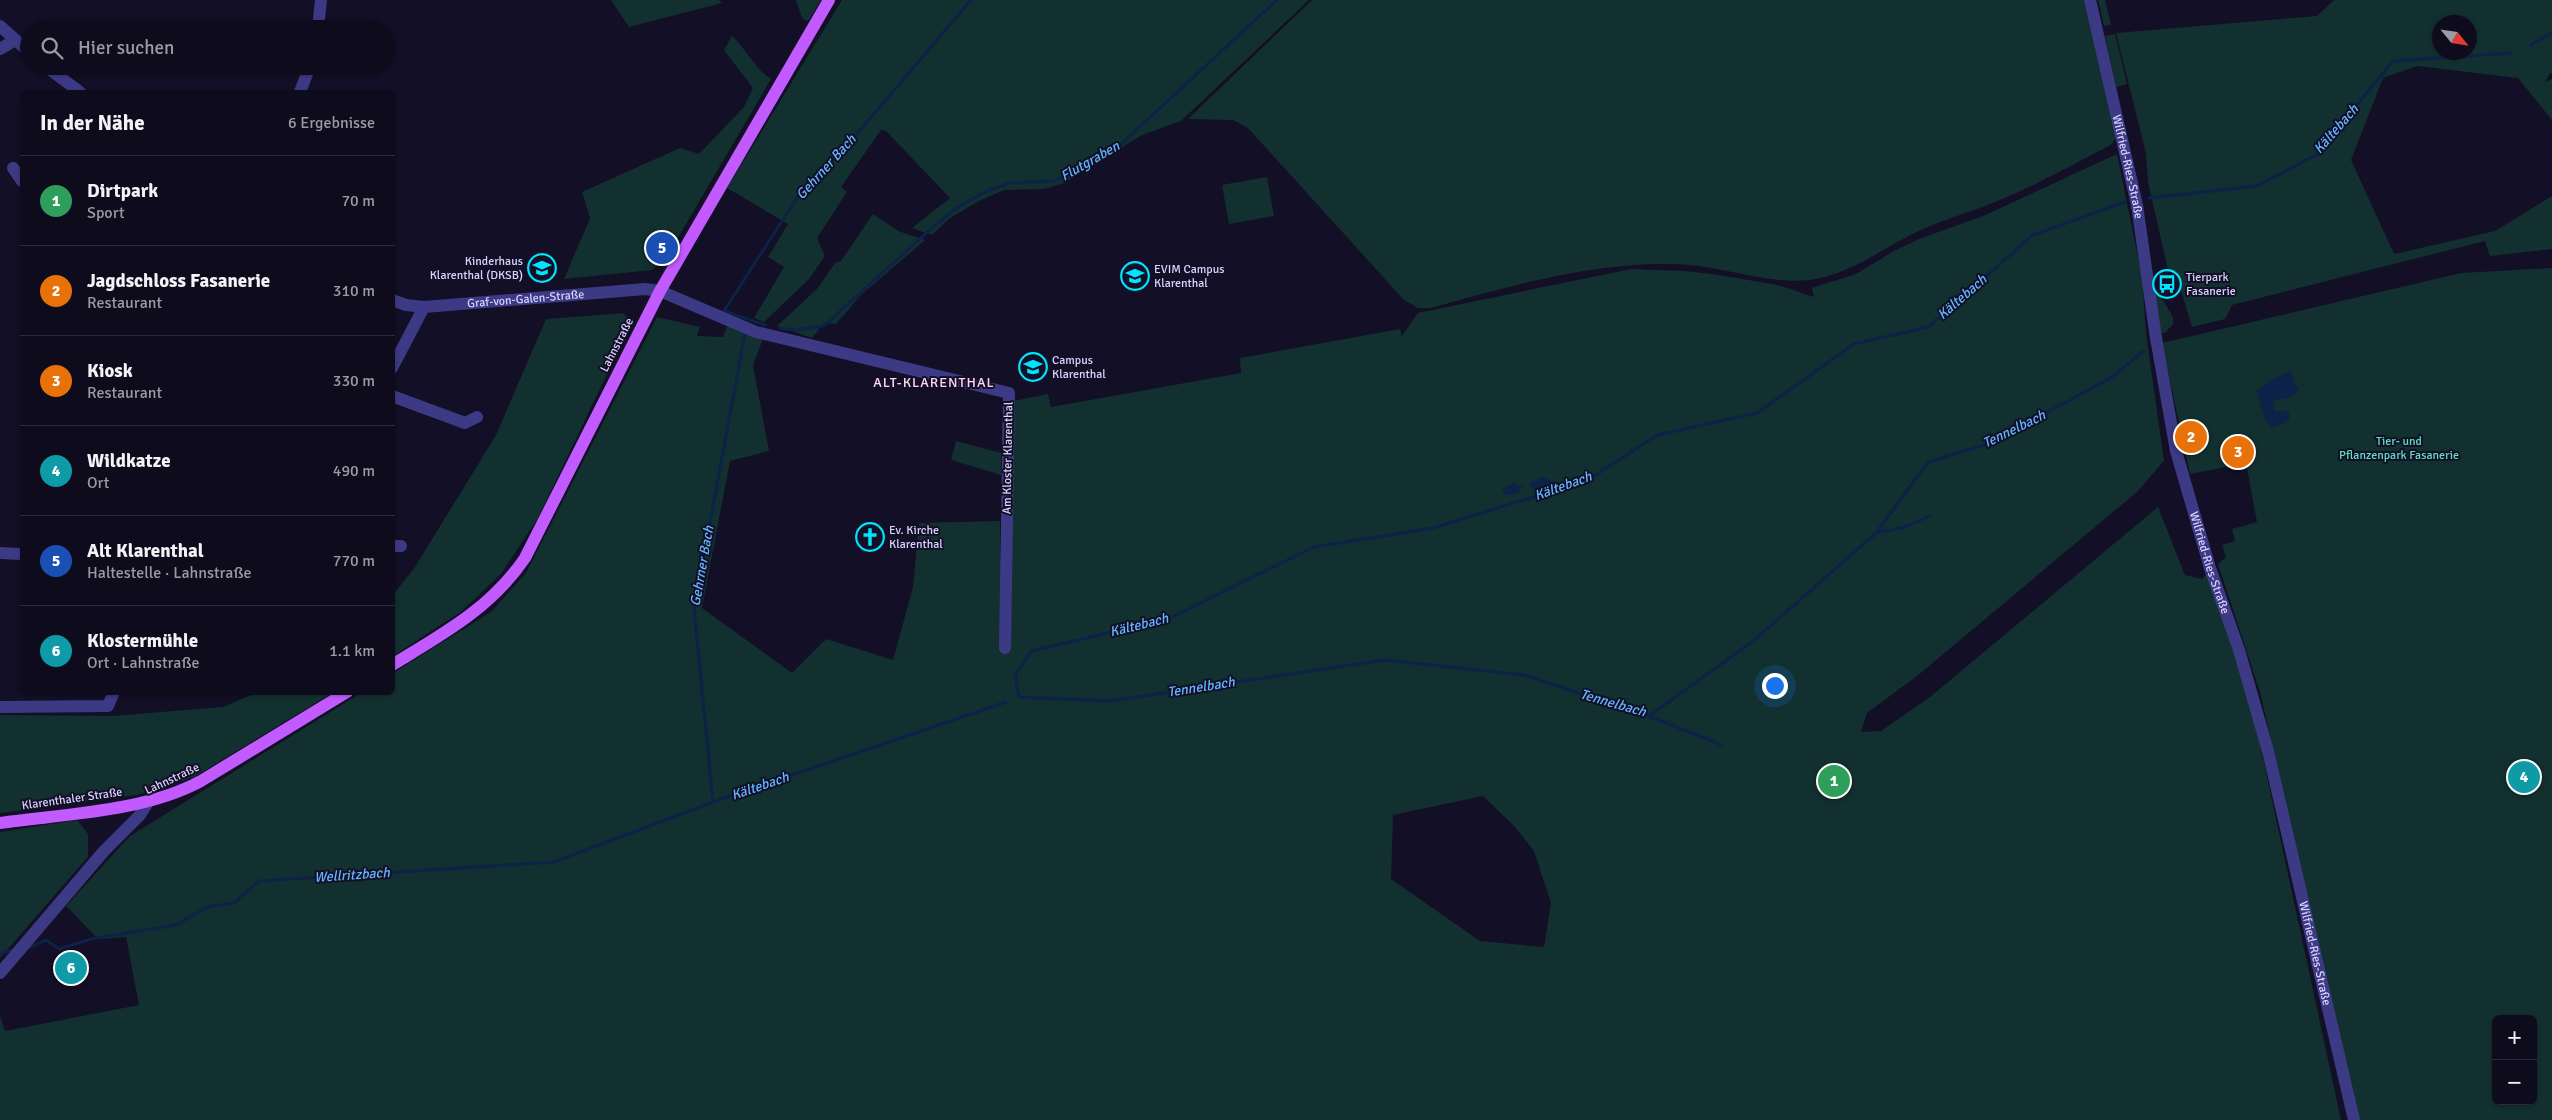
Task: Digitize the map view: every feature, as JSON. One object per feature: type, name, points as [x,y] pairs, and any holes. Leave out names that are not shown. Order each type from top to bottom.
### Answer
[{"type":"main road","name":"Lahnstraße","points":[[395,663],[469,617],[492,598],[518,568],[537,536],[660,291],[829,0]]},
{"type":"main road","name":"Lahnstraße","points":[[148,802],[179,792],[201,781],[342,695]]},
{"type":"main road","name":"Klarenthaler Straße","points":[[0,823],[148,802]]},
{"type":"street","points":[[319,20],[320,0]]},
{"type":"street","name":"Wilfried-Ries-Straße","points":[[2090,0],[2137,205],[2156,338],[2176,451],[2210,568],[2239,650],[2268,751],[2354,1120]]},
{"type":"street","points":[[0,26],[20,44]]},
{"type":"street","points":[[0,48],[15,40]]},
{"type":"street","points":[[57,75],[77,90]]},
{"type":"street","points":[[301,90],[307,75]]},
{"type":"street","points":[[13,168],[20,178]]},
{"type":"street","name":"Graf-von-Galen-Straße","points":[[395,301],[406,305],[424,307],[615,290],[645,289],[660,291]]},
{"type":"street","name":"Am Kloster Klarenthal","points":[[660,291],[756,332],[1009,393],[1005,648]]},
{"type":"street","points":[[395,362],[424,307]]},
{"type":"street","points":[[395,397],[465,423],[477,417]]},
{"type":"street","points":[[0,553],[20,554]]},
{"type":"street","points":[[0,707],[108,706],[113,695]]},
{"type":"street","name":"Lahnstraße","points":[[0,973],[104,851],[140,815],[148,802]]},
{"type":"green space","points":[[611,0],[719,0],[722,3],[629,27]]},
{"type":"green space","points":[[796,0],[821,0],[809,20],[806,21],[802,18]]},
{"type":"green space","points":[[842,0],[1309,0],[1181,121],[1142,135],[1064,183],[1044,189],[1004,190],[979,201],[950,218],[932,235],[912,228],[950,198],[886,131],[881,130],[841,187],[847,192],[817,238],[825,256],[809,279],[764,322],[754,318],[784,267],[768,257],[788,224],[727,188]]},
{"type":"green space","points":[[1312,0],[2084,0],[2117,136],[2112,144],[2032,186],[1996,202],[1919,231],[1853,267],[1824,277],[1794,281],[1778,280],[1692,265],[1644,264],[1582,271],[1551,277],[1431,308],[1418,308],[1404,300],[1248,128],[1233,120],[1188,119]]},
{"type":"green space","points":[[2098,0],[2105,0],[2111,25],[2104,26]]},
{"type":"green space","points":[[2334,0],[2552,0],[2552,73],[2550,73],[2545,82],[2552,79],[2552,120],[2518,78],[2417,66],[2383,78],[2351,160],[2394,254],[2495,231],[2552,196],[2552,249],[2490,256],[2485,241],[2232,305],[2225,319],[2192,327],[2178,280],[2169,274],[2148,182],[2146,153],[2116,33],[2317,16]]},
{"type":"green space","points":[[2115,34],[2127,84],[2116,87],[2105,36]]},
{"type":"green space","points":[[732,36],[760,70],[771,79],[666,258],[652,270],[564,279],[590,218],[582,192],[680,148],[699,154],[744,107],[753,88],[724,50]]},
{"type":"green space","points":[[2117,154],[2142,277],[2146,333],[2164,461],[2137,492],[1917,676],[1867,713],[1861,732],[1881,731],[1930,697],[2158,507],[2185,575],[2202,579],[2208,573],[2253,712],[2341,1120],[0,1120],[0,1015],[5,1031],[139,1005],[126,937],[98,939],[66,906],[130,836],[358,695],[395,695],[395,672],[491,612],[526,573],[657,317],[700,327],[697,336],[723,337],[728,324],[763,339],[753,365],[769,451],[730,461],[702,608],[792,673],[826,639],[893,660],[913,587],[919,523],[1000,521],[1000,562],[1013,401],[1048,394],[1051,407],[1241,373],[1240,358],[1400,329],[1402,336],[1418,313],[1631,269],[1686,271],[1719,275],[1778,285],[1814,297],[1812,288],[1856,274],[1894,251],[1919,239],[1983,216]],"holes":[[[1483,796],[1515,827],[1534,851],[1551,903],[1544,947],[1480,941],[1391,879],[1393,815]]]},
{"type":"green space","points":[[1267,177],[1274,216],[1229,224],[1222,185]]},
{"type":"green space","points":[[873,214],[898,231],[925,240],[861,295],[836,324],[824,323],[812,338],[777,326],[817,289],[835,263],[841,261]]},
{"type":"green space","name":"Tier- und Pflanzenpark Fasanerie","points":[[2552,268],[2552,1120],[2359,1120],[2260,692],[2218,564],[2226,557],[2222,545],[2235,541],[2232,529],[2257,522],[2246,463],[2190,474],[2162,343],[2461,273]]},
{"type":"green space","points":[[2153,284],[2173,317],[2173,324],[2165,333],[2160,333]]},
{"type":"green space","points":[[623,313],[632,322],[538,518],[501,574],[462,611],[395,655],[395,592],[415,567],[496,435],[546,319]]},
{"type":"green space","points":[[956,441],[1001,453],[1001,475],[951,460]]},
{"type":"green space","points":[[251,695],[329,695],[194,777],[137,795],[0,813],[0,715],[112,716],[223,707]]},
{"type":"green space","points":[[77,820],[88,834],[88,857],[0,958],[0,832]]},
{"type":"water","points":[[2291,371],[2294,383],[2299,389],[2292,397],[2273,401],[2274,411],[2289,411],[2290,421],[2271,428],[2265,420],[2257,391],[2273,379]]},
{"type":"water","points":[[1542,476],[1551,481],[1546,486],[1533,489],[1529,484]]},
{"type":"water","points":[[1514,483],[1523,487],[1518,493],[1505,495],[1501,490]]},
{"type":"waterway","name":"Gehrner Bach","points":[[765,325],[724,311],[798,196],[850,142],[971,0]]},
{"type":"waterway","name":"Flutgraben","points":[[779,328],[796,330],[824,326],[934,226],[958,207],[987,191],[1009,183],[1055,181],[1121,144],[1277,0]]},
{"type":"waterway","name":"Kältebach","points":[[2531,45],[2552,32]]},
{"type":"waterway","name":"Kältebach","points":[[2149,198],[2257,186],[2316,155],[2393,61],[2511,53]]},
{"type":"waterway","name":"Tennelbach","points":[[2125,202],[2033,235],[1928,327],[1854,344],[1757,413],[1657,435],[1588,480],[1433,528],[1314,547],[1168,619],[1031,651],[1015,675],[1019,697],[1109,701],[1385,660],[1524,675],[1649,716],[1752,642],[1876,533],[1928,462],[1991,443],[2114,376],[2143,351]]},
{"type":"waterway","name":"Gehrner Bach","points":[[713,802],[694,609],[745,333]]},
{"type":"waterway","points":[[1876,533],[1905,527],[1930,516]]},
{"type":"waterway","name":"Wellritzbach","points":[[28,948],[46,940],[59,949],[95,938],[176,925],[207,907],[234,903],[259,881],[554,862],[713,802],[1006,702]]},
{"type":"waterway","points":[[1649,716],[1722,745]]},
{"type":"waterway","name":"Wellritzbach","points":[[0,953],[14,950]]},
{"type":"place","name":"Alt Klarenthal","points":[[662,248]]},
{"type":"place","name":"Kinderhaus Klarenthal (DKSB)","points":[[542,268]]},
{"type":"place","name":"EVIM Campus Klarenthal","points":[[1135,276]]},
{"type":"place","name":"Tierpark Fasanerie","points":[[2167,284]]},
{"type":"place","name":"Campus Klarenthal","points":[[1033,367]]},
{"type":"place","name":"Jagdschloss Fasanerie","points":[[2191,437]]},
{"type":"place","name":"Kiosk","points":[[2238,452]]},
{"type":"place","name":"Ev. Kirche Klarenthal","points":[[870,537]]},
{"type":"place","name":"Wildkatze","points":[[2524,777]]},
{"type":"place","name":"Dirtpark","points":[[1834,781]]},
{"type":"place","name":"Klostermühle","points":[[71,968]]},
{"type":"district","name":"ALT-KLARENTHAL","points":[[934,382]]}]
